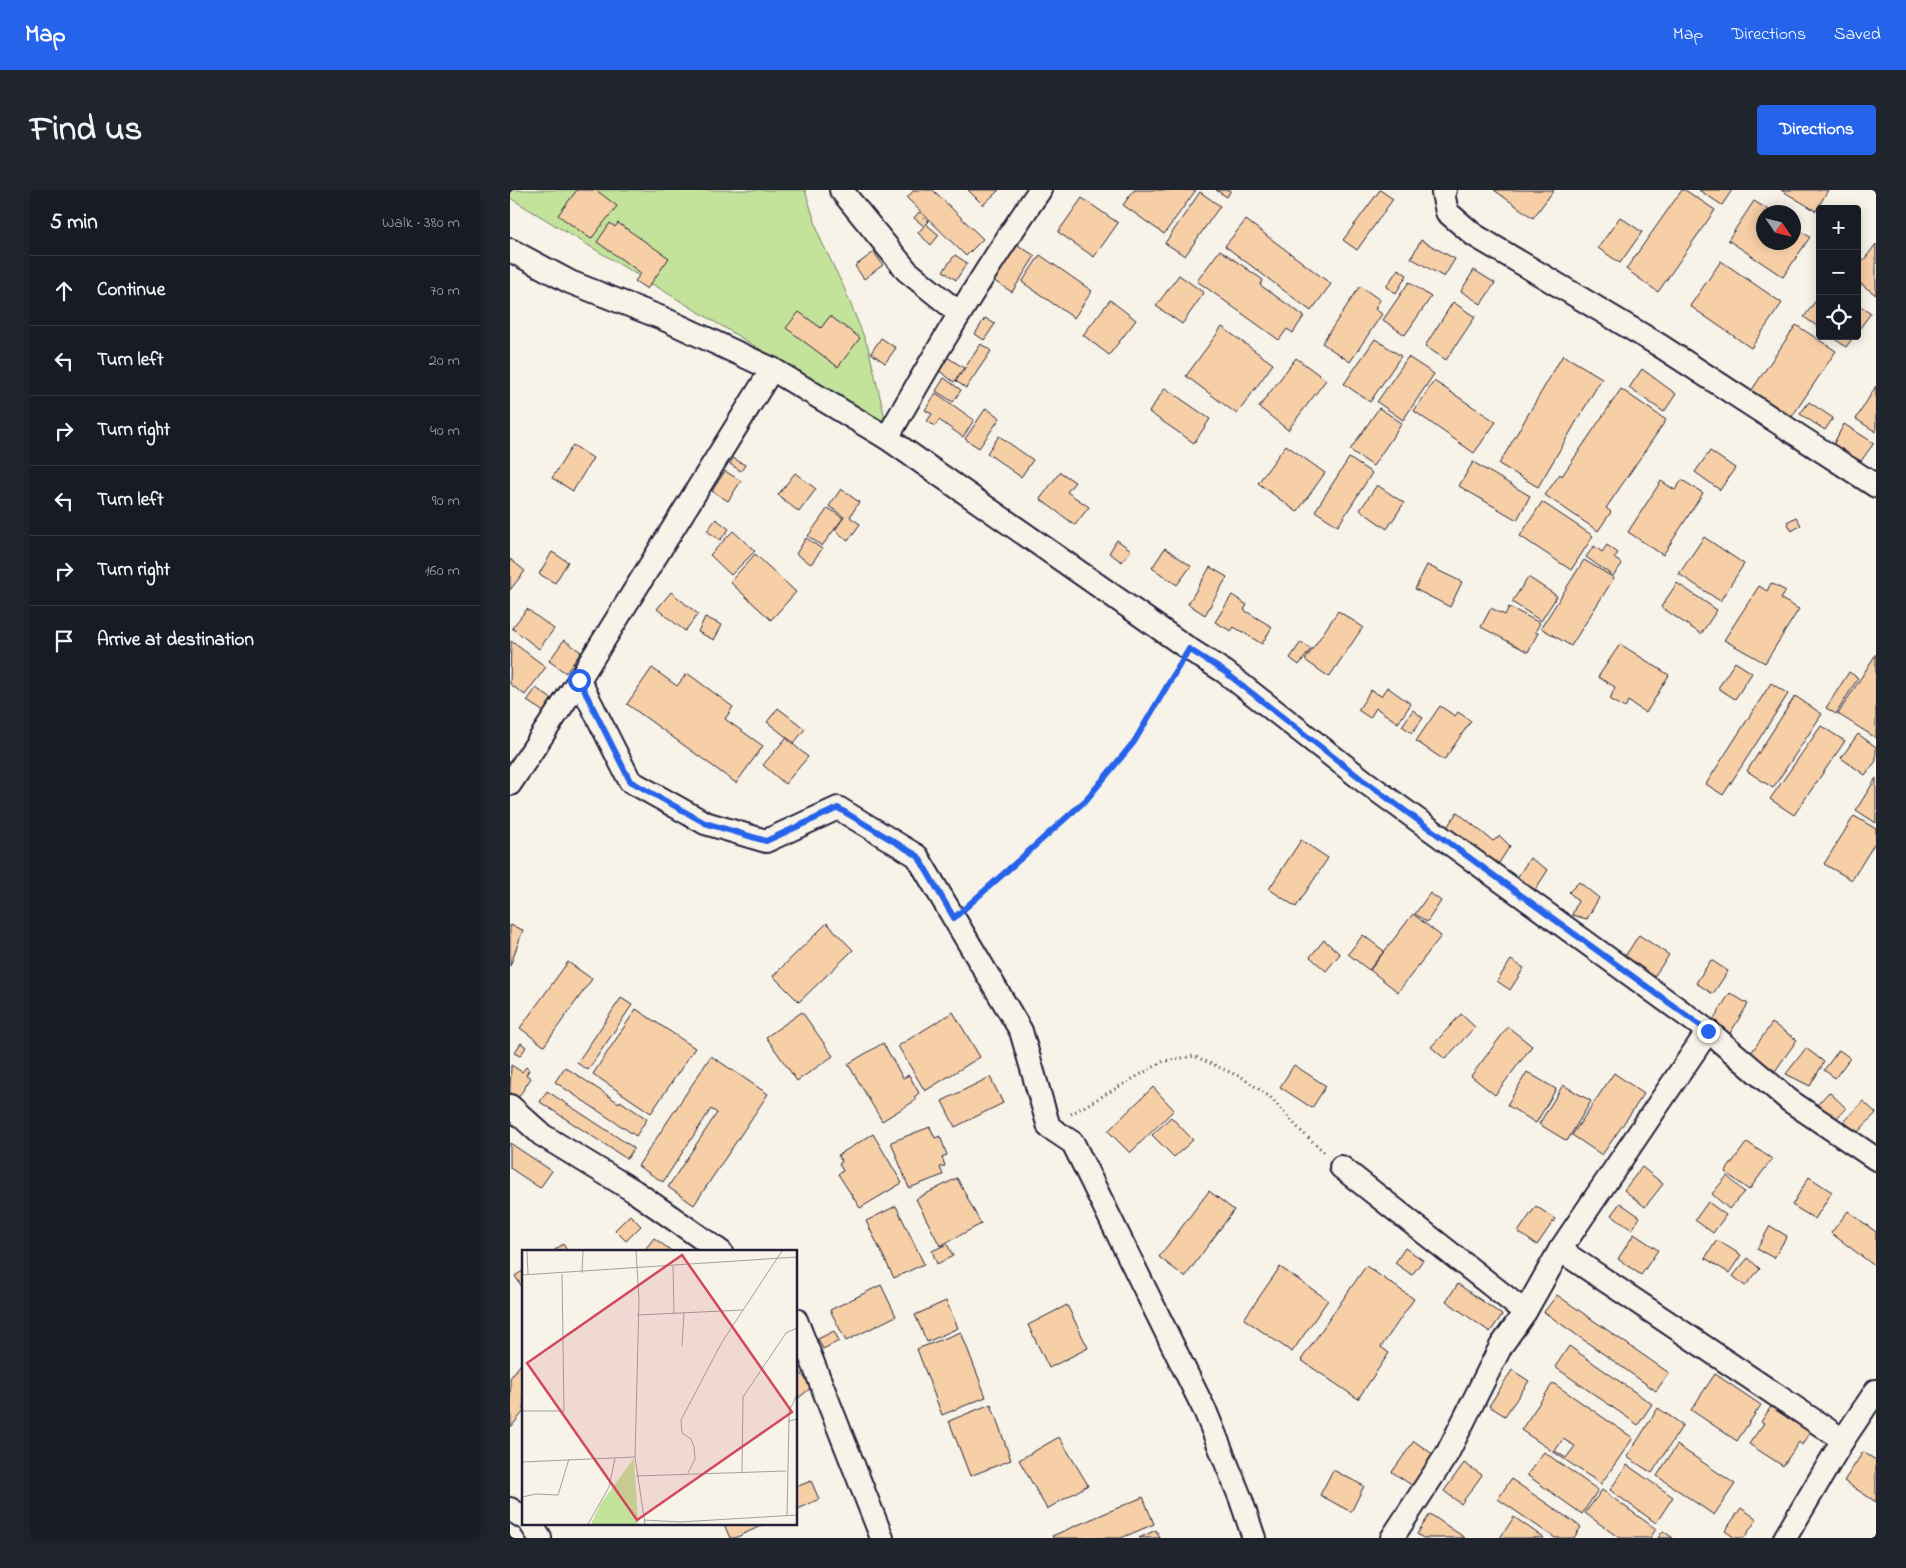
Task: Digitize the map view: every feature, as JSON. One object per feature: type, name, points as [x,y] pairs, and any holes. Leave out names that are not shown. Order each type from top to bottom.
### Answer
[{"type":"street","points":[[841,190],[906,271],[958,313]]},
{"type":"street","points":[[887,438],[958,313],[1040,190]]},
{"type":"street","points":[[1445,190],[1443,193],[1447,212],[1474,235],[1659,345],[1876,486]]},
{"type":"street","points":[[510,250],[570,282],[662,318],[772,369],[887,438],[1189,649],[1225,672],[1364,781],[1708,1031],[1790,1101],[1876,1159]]},
{"type":"street","points":[[510,784],[579,680],[772,369]]},
{"type":"street","points":[[579,680],[630,781],[705,823],[766,841],[838,808],[918,856],[1022,1032],[1048,1126],[1073,1143],[1206,1413],[1240,1497],[1254,1538]]},
{"type":"street","points":[[1392,1538],[1447,1454],[1501,1346],[1525,1312],[1560,1250],[1708,1031]]},
{"type":"street","points":[[510,1106],[542,1135],[634,1191],[719,1250]]},
{"type":"street","points":[[1341,1167],[1525,1312]]},
{"type":"street","points":[[1560,1250],[1843,1440]]},
{"type":"street","points":[[798,1325],[882,1538]]},
{"type":"street","points":[[1784,1538],[1843,1440],[1876,1391]]},
{"type":"street","points":[[510,1509],[522,1517]]},
{"type":"street","points":[[532,1526],[540,1538]]},
{"type":"path","points":[[954,918],[1086,800],[1134,742],[1189,649]]},
{"type":"path","points":[[1048,1126],[1164,1061],[1194,1056],[1243,1078],[1270,1097],[1301,1131],[1341,1167]]},
{"type":"green space","points":[[510,190],[805,190],[820,238],[845,290],[868,347],[887,426],[510,198]]},
{"type":"building","points":[[577,190],[596,190],[617,206],[591,239],[558,215]]},
{"type":"building","points":[[914,190],[933,190],[983,239],[966,256],[907,198]]},
{"type":"building","points":[[968,190],[999,190],[983,205]]},
{"type":"building","points":[[1134,190],[1196,190],[1164,234],[1123,205]]},
{"type":"building","points":[[1216,190],[1231,190],[1227,197]]},
{"type":"building","points":[[1380,190],[1393,199],[1357,250],[1343,240]]},
{"type":"building","points":[[1494,190],[1554,190],[1533,218]]},
{"type":"building","points":[[1682,190],[1685,190],[1715,210],[1658,292],[1626,269]]},
{"type":"building","points":[[1699,190],[1732,190],[1722,205]]},
{"type":"building","points":[[1781,190],[1828,190],[1819,205],[1816,205],[1816,211]]},
{"type":"building","points":[[1200,192],[1220,206],[1185,256],[1165,243]]},
{"type":"building","points":[[1082,198],[1118,223],[1094,257],[1058,232]]},
{"type":"building","points":[[1754,201],[1761,205],[1756,205],[1756,250],[1801,250],[1801,231],[1810,237],[1783,277],[1728,240]]},
{"type":"building","points":[[919,212],[929,222],[926,224],[939,235],[931,245],[918,233],[924,226],[914,218]]},
{"type":"building","points":[[1620,217],[1642,232],[1620,263],[1598,248]]},
{"type":"building","points":[[1246,220],[1331,284],[1311,311],[1225,246]]},
{"type":"building","points":[[610,223],[615,227],[618,223],[669,258],[647,289],[635,281],[641,273],[597,242]]},
{"type":"building","points":[[1421,240],[1455,259],[1444,277],[1411,258]]},
{"type":"building","points":[[1016,244],[1035,256],[1012,292],[994,281]]},
{"type":"building","points":[[1876,244],[1876,295],[1861,284],[1861,264]]},
{"type":"building","points":[[1220,250],[1263,280],[1260,285],[1304,316],[1293,333],[1287,329],[1279,340],[1197,281]]},
{"type":"building","points":[[874,252],[883,265],[864,279],[855,266]]},
{"type":"building","points":[[955,255],[967,263],[956,280],[943,271]]},
{"type":"building","points":[[1040,255],[1092,291],[1074,318],[1022,282]]},
{"type":"building","points":[[1721,261],[1782,303],[1751,348],[1690,306]]},
{"type":"building","points":[[1398,269],[1407,275],[1396,293],[1386,287]]},
{"type":"building","points":[[1474,270],[1495,283],[1481,304],[1461,291]]},
{"type":"building","points":[[1179,275],[1204,293],[1182,324],[1156,306]]},
{"type":"building","points":[[1409,282],[1431,297],[1405,335],[1383,320]]},
{"type":"building","points":[[1360,286],[1380,300],[1375,309],[1382,314],[1350,362],[1322,343]]},
{"type":"building","points":[[1110,300],[1136,320],[1109,355],[1083,335]]},
{"type":"building","points":[[1816,300],[1816,325],[1804,317]]},
{"type":"building","points":[[1453,302],[1475,317],[1446,360],[1425,346]]},
{"type":"building","points":[[1861,307],[1871,313],[1861,327]]},
{"type":"building","points":[[799,312],[821,328],[830,316],[860,338],[838,367],[786,328]]},
{"type":"building","points":[[985,318],[995,324],[984,340],[975,334]]},
{"type":"building","points":[[1796,325],[1816,338],[1816,340],[1836,351],[1791,418],[1751,391]]},
{"type":"building","points":[[1222,327],[1273,364],[1237,414],[1186,376]]},
{"type":"building","points":[[881,338],[896,348],[885,363],[871,353]]},
{"type":"building","points":[[1375,339],[1401,356],[1370,402],[1344,384]]},
{"type":"building","points":[[1836,340],[1851,340],[1846,347]]},
{"type":"building","points":[[981,344],[991,351],[966,388],[956,381]]},
{"type":"building","points":[[1563,355],[1602,378],[1538,487],[1499,464]]},
{"type":"building","points":[[947,357],[964,368],[954,382],[938,370]]},
{"type":"building","points":[[1408,357],[1434,374],[1403,420],[1377,402]]},
{"type":"building","points":[[1296,358],[1326,380],[1288,430],[1259,407]]},
{"type":"building","points":[[1642,369],[1676,394],[1664,412],[1629,388]]},
{"type":"building","points":[[944,378],[961,390],[953,402],[936,391]]},
{"type":"building","points":[[1434,381],[1496,422],[1474,453],[1414,411]]},
{"type":"building","points":[[1876,386],[1876,432],[1856,419]]},
{"type":"building","points":[[1165,388],[1210,419],[1194,443],[1149,412]]},
{"type":"building","points":[[1621,389],[1666,420],[1606,508],[1611,512],[1598,531],[1545,495],[1560,474],[1562,476]]},
{"type":"building","points":[[936,393],[974,420],[963,437],[939,420],[935,426],[927,421],[932,414],[925,410]]},
{"type":"building","points":[[1809,402],[1833,418],[1825,430],[1800,414]]},
{"type":"building","points":[[986,408],[1000,418],[979,448],[965,439]]},
{"type":"building","points":[[1379,408],[1402,423],[1373,466],[1350,450]]},
{"type":"building","points":[[1844,424],[1874,443],[1861,461],[1833,445]]},
{"type":"building","points":[[999,436],[1033,460],[1021,477],[987,453]]},
{"type":"building","points":[[573,445],[593,458],[573,491],[552,478]]},
{"type":"building","points":[[1286,445],[1325,473],[1297,512],[1258,483]]},
{"type":"building","points":[[1710,451],[1735,468],[1720,490],[1695,472]]},
{"type":"building","points":[[733,458],[745,465],[741,471],[730,464]]},
{"type":"building","points":[[1349,458],[1372,473],[1338,526],[1315,511]]},
{"type":"building","points":[[1473,462],[1530,496],[1517,520],[1459,486]]},
{"type":"building","points":[[725,471],[741,481],[728,501],[712,491]]},
{"type":"building","points":[[1060,472],[1075,482],[1067,492],[1089,507],[1075,525],[1040,499]]},
{"type":"building","points":[[795,473],[816,489],[799,512],[778,495]]},
{"type":"building","points":[[1682,480],[1703,493],[1663,555],[1628,532],[1661,481],[1675,490]]},
{"type":"building","points":[[1377,485],[1404,503],[1387,529],[1360,510]]},
{"type":"building","points":[[841,489],[859,502],[850,517],[860,524],[848,541],[835,530],[844,517],[829,506]]},
{"type":"building","points":[[1542,502],[1593,536],[1571,570],[1520,536]]},
{"type":"building","points":[[828,508],[843,518],[822,546],[808,536]]},
{"type":"building","points":[[1796,517],[1801,525],[1792,531],[1787,522]]},
{"type":"building","points":[[716,519],[729,529],[720,540],[707,531]]},
{"type":"building","points":[[733,531],[755,551],[731,575],[710,555]]},
{"type":"building","points":[[1704,537],[1744,564],[1720,601],[1679,574]]},
{"type":"building","points":[[806,538],[822,549],[811,564],[796,554]]},
{"type":"building","points":[[1117,540],[1131,550],[1122,562],[1109,553]]},
{"type":"building","points":[[1607,545],[1618,553],[1614,558],[1622,564],[1613,576],[1586,557],[1594,546],[1602,552]]},
{"type":"building","points":[[1165,548],[1191,566],[1177,585],[1152,568]]},
{"type":"building","points":[[552,552],[568,562],[555,583],[539,574]]},
{"type":"building","points":[[755,554],[796,592],[771,620],[730,582]]},
{"type":"building","points":[[510,559],[525,571],[510,590]]},
{"type":"building","points":[[1584,560],[1614,578],[1571,646],[1541,628]]},
{"type":"building","points":[[1427,565],[1462,582],[1450,607],[1415,589]]},
{"type":"building","points":[[1210,567],[1227,577],[1205,615],[1188,604]]},
{"type":"building","points":[[1528,577],[1557,596],[1541,621],[1512,602]]},
{"type":"building","points":[[1677,583],[1717,610],[1701,634],[1661,607]]},
{"type":"building","points":[[1771,583],[1786,591],[1781,599],[1799,609],[1765,663],[1724,640],[1759,586],[1767,591]]},
{"type":"building","points":[[671,592],[698,614],[685,631],[657,609]]},
{"type":"building","points":[[1232,595],[1247,605],[1244,610],[1272,627],[1262,644],[1234,627],[1231,631],[1215,622]]},
{"type":"building","points":[[1509,607],[1540,623],[1535,632],[1538,633],[1528,652],[1481,627],[1491,608],[1505,615]]},
{"type":"building","points":[[527,609],[554,629],[539,649],[512,628]]},
{"type":"building","points":[[1338,611],[1363,627],[1329,677],[1305,660]]},
{"type":"building","points":[[705,617],[722,625],[714,640],[698,632]]},
{"type":"building","points":[[564,640],[581,652],[566,673],[549,661]]},
{"type":"building","points":[[511,641],[546,667],[525,695],[510,684]]},
{"type":"building","points":[[1301,642],[1311,649],[1299,665],[1290,658]]},
{"type":"building","points":[[1620,644],[1669,675],[1646,713],[1628,701],[1625,708],[1610,699],[1615,687],[1598,677]]},
{"type":"building","points":[[1876,654],[1876,738],[1838,714]]},
{"type":"building","points":[[1735,662],[1752,673],[1735,699],[1718,688]]},
{"type":"building","points":[[652,668],[677,686],[687,673],[733,707],[725,719],[763,746],[736,783],[627,704]]},
{"type":"building","points":[[1849,672],[1858,678],[1836,714],[1826,708]]},
{"type":"building","points":[[1771,683],[1788,694],[1723,795],[1706,784]]},
{"type":"building","points":[[1387,687],[1411,704],[1398,723],[1376,708],[1370,718],[1358,710],[1371,690],[1381,696]]},
{"type":"building","points":[[536,688],[559,704],[550,716],[527,701]]},
{"type":"building","points":[[1795,696],[1822,714],[1773,788],[1747,771]]},
{"type":"building","points":[[1440,706],[1455,716],[1458,712],[1471,721],[1444,760],[1416,741]]},
{"type":"building","points":[[778,708],[805,729],[794,743],[767,722]]},
{"type":"building","points":[[1413,710],[1423,718],[1412,733],[1402,726]]},
{"type":"building","points":[[1821,726],[1845,741],[1794,815],[1770,799]]},
{"type":"building","points":[[1858,734],[1876,747],[1876,761],[1865,775],[1841,758]]},
{"type":"building","points":[[786,738],[808,757],[785,784],[763,765]]},
{"type":"building","points":[[1876,778],[1876,823],[1856,810]]},
{"type":"building","points":[[1457,812],[1493,841],[1500,836],[1510,846],[1497,866],[1444,832]]},
{"type":"building","points":[[1854,816],[1876,829],[1876,841],[1852,880],[1824,864]]},
{"type":"building","points":[[1301,840],[1328,858],[1296,907],[1269,889]]},
{"type":"building","points":[[1530,858],[1548,870],[1531,896],[1513,884]]},
{"type":"building","points":[[1579,882],[1599,898],[1587,919],[1572,915],[1578,901],[1569,892]]},
{"type":"building","points":[[1430,893],[1441,901],[1427,922],[1415,914]]},
{"type":"building","points":[[1413,914],[1441,936],[1398,992],[1370,970]]},
{"type":"building","points":[[827,923],[853,950],[799,1002],[773,976]]},
{"type":"building","points":[[510,925],[523,930],[510,966]]},
{"type":"building","points":[[1363,935],[1384,951],[1369,970],[1348,954]]},
{"type":"building","points":[[1639,935],[1669,955],[1651,981],[1622,961]]},
{"type":"building","points":[[1324,940],[1340,954],[1326,971],[1310,957]]},
{"type":"building","points":[[1511,960],[1524,968],[1510,990],[1497,981]]},
{"type":"building","points":[[1711,960],[1728,971],[1713,994],[1696,983]]},
{"type":"building","points":[[568,962],[592,979],[544,1046],[520,1028]]},
{"type":"building","points":[[1730,993],[1748,1004],[1729,1035],[1711,1023]]},
{"type":"building","points":[[621,998],[632,1005],[588,1070],[577,1063]]},
{"type":"building","points":[[636,1009],[695,1048],[651,1113],[593,1074]]},
{"type":"building","points":[[802,1012],[833,1056],[797,1081],[766,1037]]},
{"type":"building","points":[[953,1012],[980,1057],[925,1091],[898,1046]]},
{"type":"building","points":[[1461,1014],[1475,1027],[1445,1059],[1431,1047]]},
{"type":"building","points":[[1772,1023],[1797,1040],[1775,1071],[1751,1053]]},
{"type":"building","points":[[1508,1027],[1532,1046],[1495,1095],[1471,1076]]},
{"type":"building","points":[[521,1043],[526,1047],[520,1056],[514,1053]]},
{"type":"building","points":[[883,1043],[903,1078],[909,1075],[919,1093],[914,1097],[916,1100],[882,1121],[848,1064]]},
{"type":"building","points":[[1806,1048],[1824,1062],[1810,1086],[1786,1074]]},
{"type":"building","points":[[1839,1050],[1850,1058],[1835,1078],[1824,1070]]},
{"type":"building","points":[[711,1056],[768,1094],[694,1205],[668,1187],[717,1113],[711,1109],[663,1182],[638,1166]]},
{"type":"building","points":[[511,1065],[522,1072],[526,1067],[529,1070],[526,1075],[531,1078],[518,1098],[510,1092]]},
{"type":"building","points":[[1294,1065],[1326,1086],[1312,1108],[1280,1087]]},
{"type":"building","points":[[565,1067],[647,1119],[636,1136],[555,1082]]},
{"type":"building","points":[[1527,1072],[1556,1089],[1536,1123],[1507,1105]]},
{"type":"building","points":[[1614,1073],[1644,1094],[1602,1155],[1572,1135]]},
{"type":"building","points":[[990,1077],[1003,1103],[955,1127],[942,1101]]},
{"type":"building","points":[[1563,1085],[1591,1101],[1567,1141],[1539,1124]]},
{"type":"building","points":[[1153,1087],[1174,1110],[1130,1153],[1108,1131]]},
{"type":"building","points":[[547,1091],[634,1148],[627,1159],[540,1102]]},
{"type":"building","points":[[1829,1092],[1846,1108],[1835,1120],[1818,1104]]},
{"type":"building","points":[[1863,1101],[1876,1113],[1855,1135],[1842,1123]]},
{"type":"building","points":[[1171,1117],[1193,1140],[1174,1157],[1152,1135]]},
{"type":"building","points":[[930,1127],[935,1138],[940,1136],[947,1155],[942,1157],[945,1166],[940,1167],[943,1175],[909,1188],[891,1142]]},
{"type":"building","points":[[873,1134],[902,1183],[860,1208],[838,1174],[843,1171],[839,1164],[842,1162],[838,1155]]},
{"type":"building","points":[[1747,1142],[1772,1159],[1749,1190],[1725,1172]]},
{"type":"building","points":[[510,1143],[552,1171],[540,1188],[510,1168]]},
{"type":"building","points":[[1642,1167],[1663,1184],[1645,1207],[1624,1190]]},
{"type":"building","points":[[1727,1176],[1744,1192],[1729,1209],[1712,1194]]},
{"type":"building","points":[[1809,1177],[1832,1192],[1815,1219],[1792,1205]]},
{"type":"building","points":[[957,1178],[981,1224],[940,1246],[916,1199]]},
{"type":"building","points":[[1209,1191],[1234,1210],[1185,1277],[1159,1257]]},
{"type":"building","points":[[1708,1202],[1726,1215],[1713,1233],[1695,1220]]},
{"type":"building","points":[[1620,1203],[1640,1217],[1632,1230],[1611,1215]]},
{"type":"building","points":[[896,1206],[924,1264],[894,1278],[866,1221]]},
{"type":"building","points":[[1536,1206],[1555,1219],[1537,1245],[1518,1232]]},
{"type":"building","points":[[1848,1211],[1876,1232],[1876,1267],[1831,1233]]},
{"type":"building","points":[[630,1215],[641,1226],[626,1241],[615,1230]]},
{"type":"building","points":[[1770,1226],[1787,1236],[1774,1258],[1757,1249]]},
{"type":"building","points":[[1634,1234],[1658,1250],[1641,1275],[1618,1259]]},
{"type":"building","points":[[654,1238],[670,1250],[645,1250]]},
{"type":"building","points":[[1717,1240],[1741,1255],[1729,1273],[1705,1258]]},
{"type":"building","points":[[563,1244],[567,1250],[555,1250]]},
{"type":"building","points":[[947,1244],[953,1256],[937,1264],[932,1251]]},
{"type":"building","points":[[1405,1248],[1423,1260],[1412,1275],[1395,1263]]},
{"type":"building","points":[[1748,1258],[1760,1269],[1745,1286],[1733,1276]]},
{"type":"building","points":[[1366,1266],[1414,1299],[1381,1347],[1389,1353],[1358,1399],[1301,1360]]},
{"type":"building","points":[[1280,1267],[1328,1300],[1292,1352],[1244,1319]]},
{"type":"building","points":[[522,1271],[522,1287],[515,1276]]},
{"type":"building","points":[[1458,1284],[1502,1315],[1490,1332],[1446,1301]]},
{"type":"building","points":[[881,1285],[896,1316],[846,1341],[830,1310]]},
{"type":"building","points":[[1557,1295],[1669,1373],[1656,1391],[1544,1312]]},
{"type":"building","points":[[946,1301],[958,1328],[927,1342],[915,1315]]},
{"type":"building","points":[[1067,1305],[1088,1348],[1049,1368],[1028,1325]]},
{"type":"building","points":[[834,1331],[839,1341],[823,1349],[818,1339]]},
{"type":"building","points":[[961,1332],[986,1397],[942,1415],[917,1349]]},
{"type":"building","points":[[1569,1346],[1652,1404],[1638,1425],[1555,1367]]},
{"type":"building","points":[[522,1363],[522,1413],[511,1427],[510,1378]]},
{"type":"building","points":[[798,1370],[812,1387],[798,1398]]},
{"type":"building","points":[[1512,1370],[1529,1381],[1505,1416],[1489,1406]]},
{"type":"building","points":[[1715,1374],[1761,1405],[1737,1441],[1691,1410]]},
{"type":"building","points":[[1553,1383],[1633,1438],[1601,1484],[1521,1430]],"holes":[[[1563,1439],[1575,1446],[1566,1458],[1555,1451]]]},
{"type":"building","points":[[991,1404],[1011,1460],[970,1476],[949,1421]]},
{"type":"building","points":[[1772,1405],[1811,1430],[1802,1445],[1799,1442],[1783,1466],[1749,1444],[1764,1423],[1761,1422]]},
{"type":"building","points":[[1658,1408],[1683,1425],[1652,1473],[1627,1457]]},
{"type":"building","points":[[1059,1437],[1088,1485],[1047,1509],[1019,1460]]},
{"type":"building","points":[[1414,1441],[1434,1455],[1413,1486],[1392,1472]]},
{"type":"building","points":[[1677,1445],[1735,1484],[1714,1515],[1657,1476]]},
{"type":"building","points":[[1544,1452],[1598,1490],[1582,1514],[1527,1475]]},
{"type":"building","points":[[1863,1452],[1876,1460],[1876,1502],[1844,1481]]},
{"type":"building","points":[[1464,1463],[1482,1475],[1461,1504],[1444,1491]]},
{"type":"building","points":[[1627,1465],[1673,1497],[1656,1523],[1610,1490]]},
{"type":"building","points":[[1333,1470],[1364,1486],[1351,1512],[1320,1495]]},
{"type":"building","points":[[1511,1479],[1581,1527],[1574,1538],[1555,1538],[1498,1499]]},
{"type":"building","points":[[811,1481],[819,1499],[798,1509],[798,1486]]},
{"type":"building","points":[[1602,1490],[1656,1529],[1650,1538],[1619,1538],[1585,1513]]},
{"type":"building","points":[[1143,1497],[1154,1524],[1121,1538],[1053,1538],[1052,1536]]},
{"type":"building","points":[[1741,1508],[1757,1519],[1744,1538],[1735,1538],[1725,1531]]},
{"type":"building","points":[[1430,1514],[1465,1538],[1423,1538],[1417,1534]]},
{"type":"building","points":[[1514,1517],[1544,1538],[1500,1538]]},
{"type":"building","points":[[725,1526],[761,1526],[735,1538],[730,1538]]},
{"type":"building","points":[[1156,1530],[1160,1538],[1139,1538]]},
{"type":"building","points":[[1663,1531],[1673,1538],[1658,1538]]},
{"type":"route","points":[[579,680],[630,781],[705,823],[766,841],[838,808],[918,856],[954,918],[1086,800],[1134,742],[1189,649],[1225,672],[1364,781],[1708,1031]]}]
